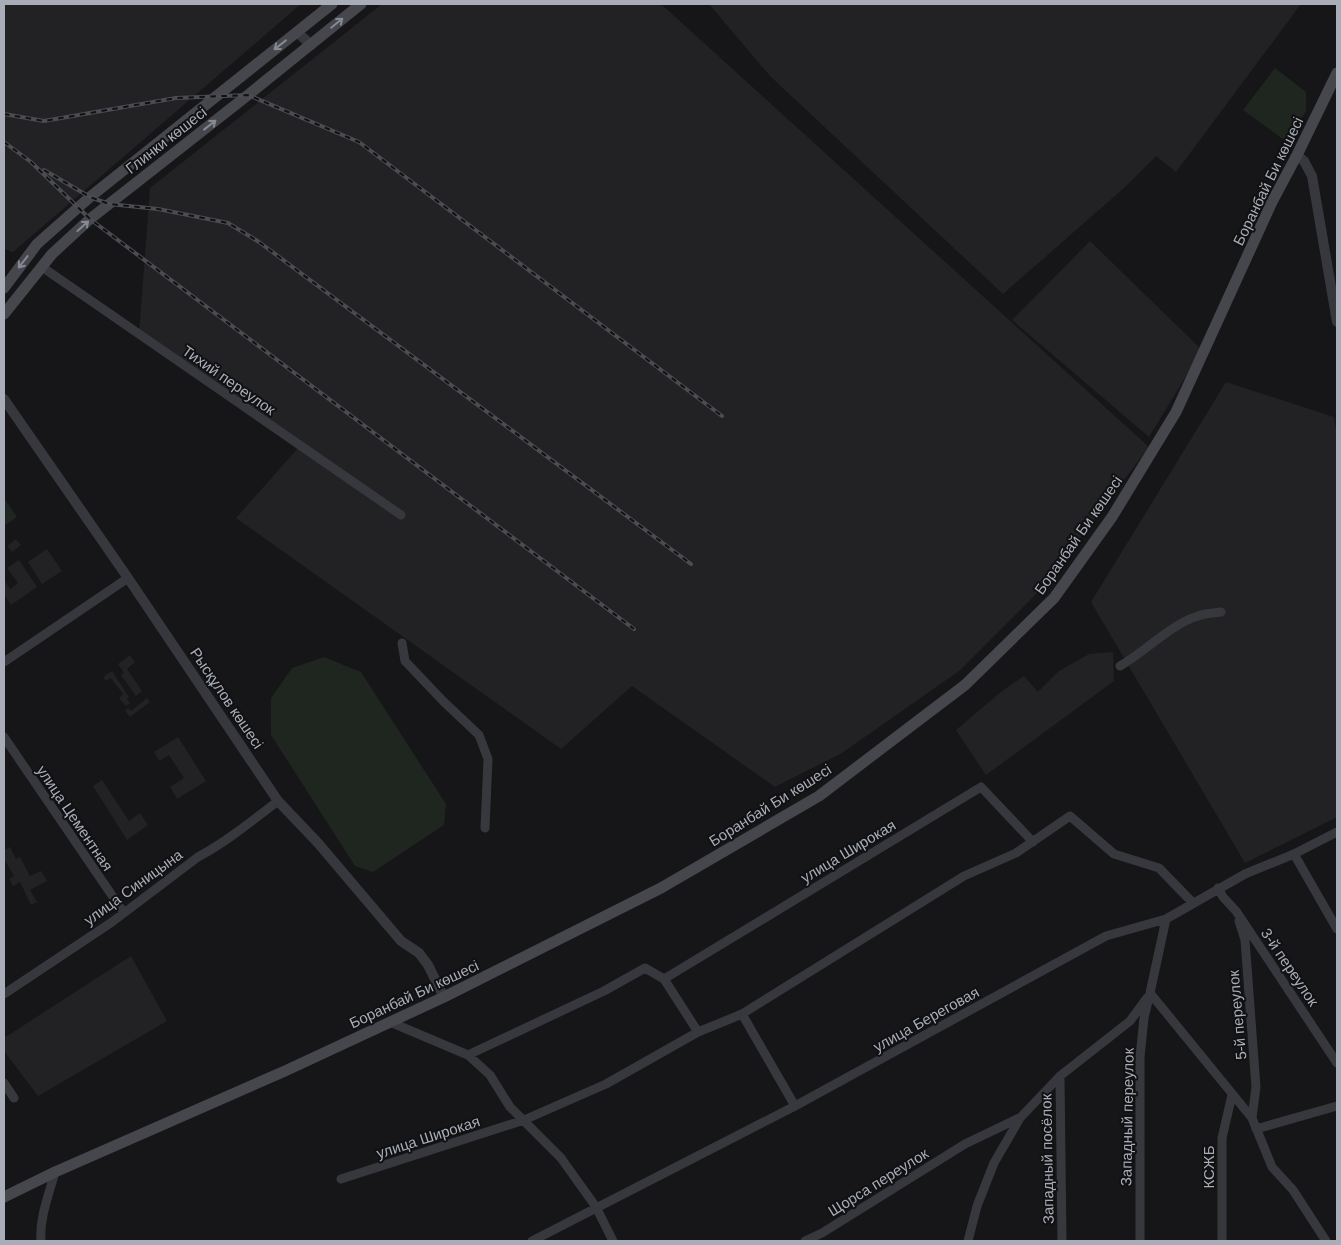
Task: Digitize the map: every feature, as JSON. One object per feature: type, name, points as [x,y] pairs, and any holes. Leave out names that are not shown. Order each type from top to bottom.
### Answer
[{"type":"main road","name":"Глинки көшесі","points":[[4,288],[37,244],[90,197],[332,4]]},
{"type":"main road","name":"Глинки көшесі","points":[[4,314],[57,249],[96,214],[361,4]]},
{"type":"main road","name":"Боранбай Би көшесі","points":[[4,1197],[55,1172],[285,1071],[444,997],[661,888],[819,796],[965,684],[1054,598],[1112,517],[1176,412],[1272,202],[1337,72]]},
{"type":"street","points":[[297,32],[311,45]]},
{"type":"street","points":[[1297,155],[1304,161],[1312,176],[1337,322]]},
{"type":"street","points":[[44,238],[57,249]]},
{"type":"street","name":"Тихий переулок","points":[[42,267],[401,514]]},
{"type":"street","name":"Рысқұлов көшесі","points":[[4,399],[128,578],[278,801],[318,843],[401,941],[420,953],[444,997]]},
{"type":"street","points":[[4,662],[128,578]]},
{"type":"street","points":[[1120,666],[1133,659],[1171,630],[1197,616],[1221,612]]},
{"type":"street","points":[[402,643],[405,661],[478,735],[488,760],[485,828]]},
{"type":"street","name":"улица Цементная","points":[[4,737],[124,913]]},
{"type":"street","name":"улица Широкая","points":[[664,979],[981,787],[1033,842]]},
{"type":"street","name":"улица Синицына","points":[[4,994],[124,913],[198,857],[249,824],[278,801]]},
{"type":"street","name":"улица Широкая","points":[[341,1179],[524,1120],[606,1084],[698,1032],[742,1014],[964,876],[1016,853],[1070,816],[1114,854],[1159,868],[1193,903]]},
{"type":"street","name":"улица Береговая","points":[[532,1241],[796,1106],[1106,936],[1166,919],[1245,874],[1294,854],[1337,832]]},
{"type":"street","points":[[1294,854],[1337,929]]},
{"type":"street","name":"3-й переулок","points":[[1218,888],[1223,897],[1236,911],[1337,1063]]},
{"type":"street","name":"5-й переулок","points":[[1236,911],[1245,940],[1252,1022],[1256,1087],[1252,1118]]},
{"type":"street","name":"Западный переулок","points":[[1140,1241],[1140,1057],[1144,1018],[1166,919]]},
{"type":"street","points":[[468,1055],[604,992],[646,968],[664,979],[698,1032]]},
{"type":"street","points":[[968,1241],[977,1206],[994,1163],[1020,1118],[1060,1076],[1130,1021],[1150,993]]},
{"type":"street","name":"5-й переулок","points":[[1150,993],[1252,1118],[1272,1167],[1293,1190],[1326,1241]]},
{"type":"street","points":[[742,1014],[796,1106]]},
{"type":"street","points":[[390,1022],[468,1055],[490,1074],[510,1107],[562,1158],[596,1207],[613,1241]]},
{"type":"street","name":"Западный посёлок","points":[[1060,1076],[1062,1241]]},
{"type":"street","points":[[4,1083],[14,1098]]},
{"type":"street","name":"КСЖБ","points":[[1222,1241],[1222,1138],[1232,1095]]},
{"type":"street","points":[[1256,1129],[1337,1106]]},
{"type":"street","name":"Щорса переулок","points":[[805,1241],[822,1233],[965,1144],[1020,1118]]},
{"type":"street","points":[[41,1241],[40,1234],[44,1212],[55,1172]]},
{"type":"shaded area","points":[[4,4],[301,4],[13,252],[4,249]]},
{"type":"shaded area","points":[[382,4],[661,4],[1149,447],[1041,589],[959,671],[842,753],[775,787],[632,686],[561,749],[236,518],[298,448],[139,334],[150,188]]},
{"type":"shaded area","points":[[709,4],[1301,4],[1176,172],[1156,156],[1124,188],[1003,294],[770,76]]},
{"type":"shaded area","points":[[1275,68],[1306,92],[1306,111],[1287,142],[1243,110]]},
{"type":"shaded area","points":[[1090,241],[1202,350],[1149,437],[1012,320]]},
{"type":"shaded area","points":[[1226,382],[1334,417],[1337,436],[1337,817],[1245,863],[1091,602]]},
{"type":"shaded area","points":[[4,498],[17,517],[4,526]]},
{"type":"shaded area","points":[[16,539],[21,545],[12,552],[7,546]]},
{"type":"shaded area","points":[[47,549],[62,571],[42,584],[28,562]]},
{"type":"shaded area","points":[[19,560],[37,587],[11,605],[4,595],[4,580],[10,589],[18,583],[7,568]]},
{"type":"shaded area","points":[[1113,652],[1114,681],[986,775],[956,730],[1002,691],[1024,676],[1038,692],[1059,671],[1089,654]]},
{"type":"shaded area","points":[[130,655],[135,662],[127,669],[142,691],[136,696],[121,675],[124,673],[118,664]]},
{"type":"shaded area","points":[[324,657],[361,672],[446,804],[444,825],[373,872],[355,866],[271,735],[271,698],[292,668]]},
{"type":"shaded area","points":[[112,671],[129,697],[127,699],[130,703],[126,706],[119,698],[123,694],[111,678],[106,681],[103,677]]},
{"type":"shaded area","points":[[147,698],[150,702],[130,717],[125,711],[128,708],[131,711]]},
{"type":"shaded area","points":[[178,737],[206,781],[177,799],[170,787],[184,778],[169,755],[159,761],[154,752]]},
{"type":"shaded area","points":[[102,780],[129,821],[140,813],[148,825],[127,840],[93,786]]},
{"type":"shaded area","points":[[10,847],[16,859],[20,857],[30,876],[41,871],[47,881],[30,890],[37,902],[31,905],[20,882],[13,886],[9,879],[14,876],[4,859],[4,850]]},
{"type":"shaded area","points":[[131,956],[167,1021],[38,1096],[4,1051],[4,1038]]},
{"type":"railway","points":[[4,114],[44,121],[176,98],[248,95],[359,142],[722,416]]},
{"type":"railway","points":[[4,142],[31,162],[90,219],[634,629]]},
{"type":"railway","points":[[44,170],[90,197],[109,204],[158,209],[228,223],[259,242],[691,564]]}]
